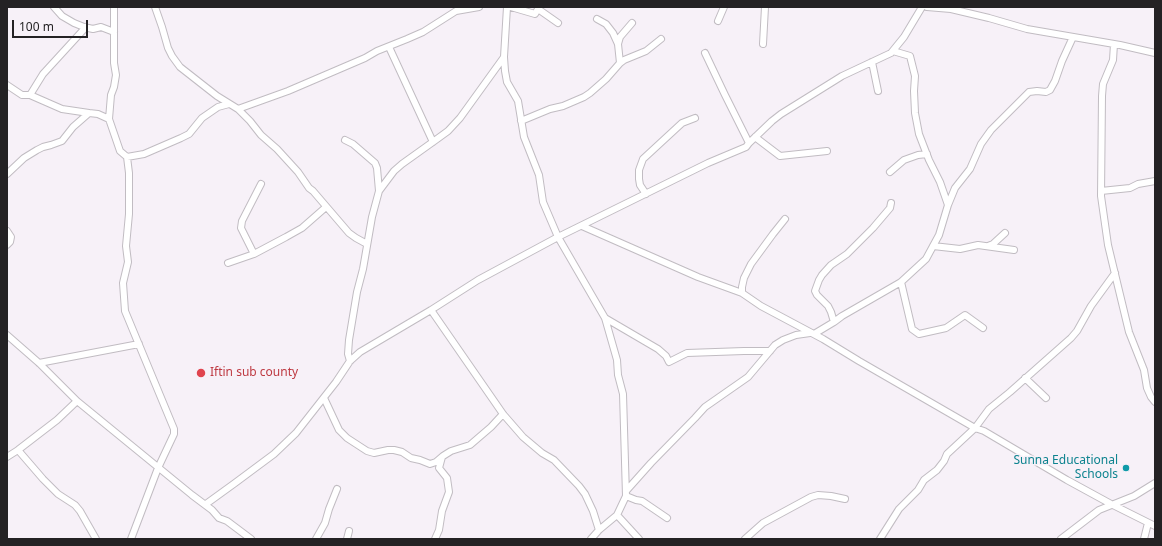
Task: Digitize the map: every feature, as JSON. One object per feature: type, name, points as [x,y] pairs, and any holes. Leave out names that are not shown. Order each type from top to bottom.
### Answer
[{"type":"street","points":[[54,7],[62,16],[74,23],[93,29],[101,27],[114,32]]},
{"type":"street","points":[[114,7],[114,63],[116,75],[111,95],[109,119],[120,151],[126,157],[129,173],[129,214],[126,246],[128,262],[123,283],[125,311],[174,429],[174,434],[158,468],[130,539]]},
{"type":"street","points":[[155,7],[168,48],[176,62],[186,72],[238,109],[261,135],[277,149],[298,172],[309,188],[349,233],[367,244]]},
{"type":"street","points":[[238,109],[302,85],[423,32],[456,11],[479,7]]},
{"type":"street","points":[[507,7],[504,72],[507,82],[518,102],[524,137],[539,175],[543,202],[558,237],[606,318],[616,354],[618,375],[623,394],[626,494]]},
{"type":"street","points":[[511,7],[535,14],[538,9],[558,24]]},
{"type":"street","points":[[718,21],[724,7]]},
{"type":"street","points":[[764,44],[765,7]]},
{"type":"street","points":[[206,504],[274,454],[296,433],[336,382],[350,361],[360,352],[478,280],[558,237],[708,163],[746,147],[781,114],[842,76],[891,53],[904,37],[922,7]]},
{"type":"street","points":[[927,7],[952,9],[1028,29],[1154,52]]},
{"type":"street","points":[[597,19],[606,24],[613,33],[618,44],[620,63]]},
{"type":"street","points":[[618,44],[620,37],[632,23]]},
{"type":"street","points":[[30,95],[43,74],[86,27]]},
{"type":"street","points":[[591,539],[617,515],[626,494],[651,463],[705,407],[748,377],[775,345],[796,335],[812,333],[834,322],[901,282],[926,259],[939,235],[948,205],[956,188],[970,168],[981,144],[991,130],[1029,92],[1046,92],[1050,90],[1073,37]]},
{"type":"street","points":[[521,121],[584,97],[606,79],[620,63],[624,60],[646,52],[661,39]]},
{"type":"street","points":[[1114,44],[1113,60],[1103,84],[1101,191],[1108,245],[1115,273],[1133,343],[1144,370],[1147,388],[1155,402]]},
{"type":"street","points":[[389,47],[433,142]]},
{"type":"street","points":[[893,51],[910,56],[915,76],[915,113],[919,134],[940,182],[948,205]]},
{"type":"street","points":[[705,53],[749,143]]},
{"type":"street","points":[[379,191],[394,171],[402,164],[448,131],[460,118],[504,57]]},
{"type":"street","points":[[872,62],[878,91]]},
{"type":"street","points":[[7,85],[22,95],[30,95],[62,109],[102,115],[109,119]]},
{"type":"street","points":[[126,157],[144,154],[182,138],[189,134],[202,118],[218,107],[230,104]]},
{"type":"street","points":[[7,174],[24,158],[42,147],[62,141],[89,113]]},
{"type":"street","points":[[646,194],[639,182],[639,170],[643,159],[682,123],[695,118]]},
{"type":"street","points":[[755,137],[780,156],[827,150]]},
{"type":"street","points":[[345,140],[353,144],[374,163],[377,168],[379,191],[372,217],[349,340],[348,354],[350,361]]},
{"type":"street","points":[[890,172],[904,160],[918,155],[927,154]]},
{"type":"street","points":[[1101,191],[1130,188],[1138,184],[1155,181]]},
{"type":"street","points":[[254,254],[241,228],[242,221],[261,184]]},
{"type":"street","points":[[834,322],[828,306],[815,291],[822,275],[831,265],[847,254],[868,233],[890,208],[891,203]]},
{"type":"street","points":[[228,263],[254,254],[302,228],[326,207]]},
{"type":"street","points":[[742,293],[744,278],[751,264],[786,219]]},
{"type":"street","points":[[582,226],[698,277],[742,293],[761,306],[812,333],[975,428],[984,431],[1112,504],[1155,526]]},
{"type":"street","points":[[7,231],[11,237],[10,242],[7,245]]},
{"type":"street","points":[[988,246],[993,244],[1005,233]]},
{"type":"street","points":[[933,246],[960,249],[978,245],[1014,250]]},
{"type":"street","points":[[880,539],[899,509],[918,490],[924,480],[937,470],[947,454],[975,428],[989,409],[1071,338],[1077,331],[1091,306],[1115,273]]},
{"type":"street","points":[[901,282],[912,329],[919,334],[946,328],[965,315],[983,328]]},
{"type":"street","points":[[431,310],[503,414],[523,438],[542,453],[554,460],[574,479],[585,494],[593,511],[599,530]]},
{"type":"street","points":[[606,318],[658,349],[670,362],[687,353],[770,351]]},
{"type":"street","points":[[7,335],[40,363],[77,401],[158,468],[206,504],[219,518],[227,521],[251,539]]},
{"type":"street","points":[[40,363],[139,344]]},
{"type":"street","points":[[1025,378],[1046,398]]},
{"type":"street","points":[[324,398],[339,430],[347,438],[367,451],[374,453],[394,450],[402,452],[411,458],[430,464],[436,462],[450,451],[470,445],[503,414]]},
{"type":"street","points":[[7,457],[57,420],[77,401]]},
{"type":"street","points":[[18,450],[58,494],[75,506],[80,512],[93,538]]},
{"type":"street","points":[[435,539],[440,530],[442,511],[449,492],[447,478],[439,468],[443,456]]},
{"type":"street","points":[[1061,539],[1098,510],[1134,496],[1155,483]]},
{"type":"street","points":[[316,539],[326,523],[329,509],[337,489]]},
{"type":"street","points":[[626,494],[636,500],[642,501],[660,515],[667,518]]},
{"type":"street","points":[[745,539],[763,523],[811,497],[818,495],[845,499]]},
{"type":"street","points":[[617,515],[639,539]]},
{"type":"street","points":[[1144,539],[1148,523]]},
{"type":"street","points":[[347,539],[349,531]]},
{"type":"place","name":"Iftin sub county","points":[[201,373]]},
{"type":"place","name":"Sunna Educational Schools","points":[[1126,468]]}]
